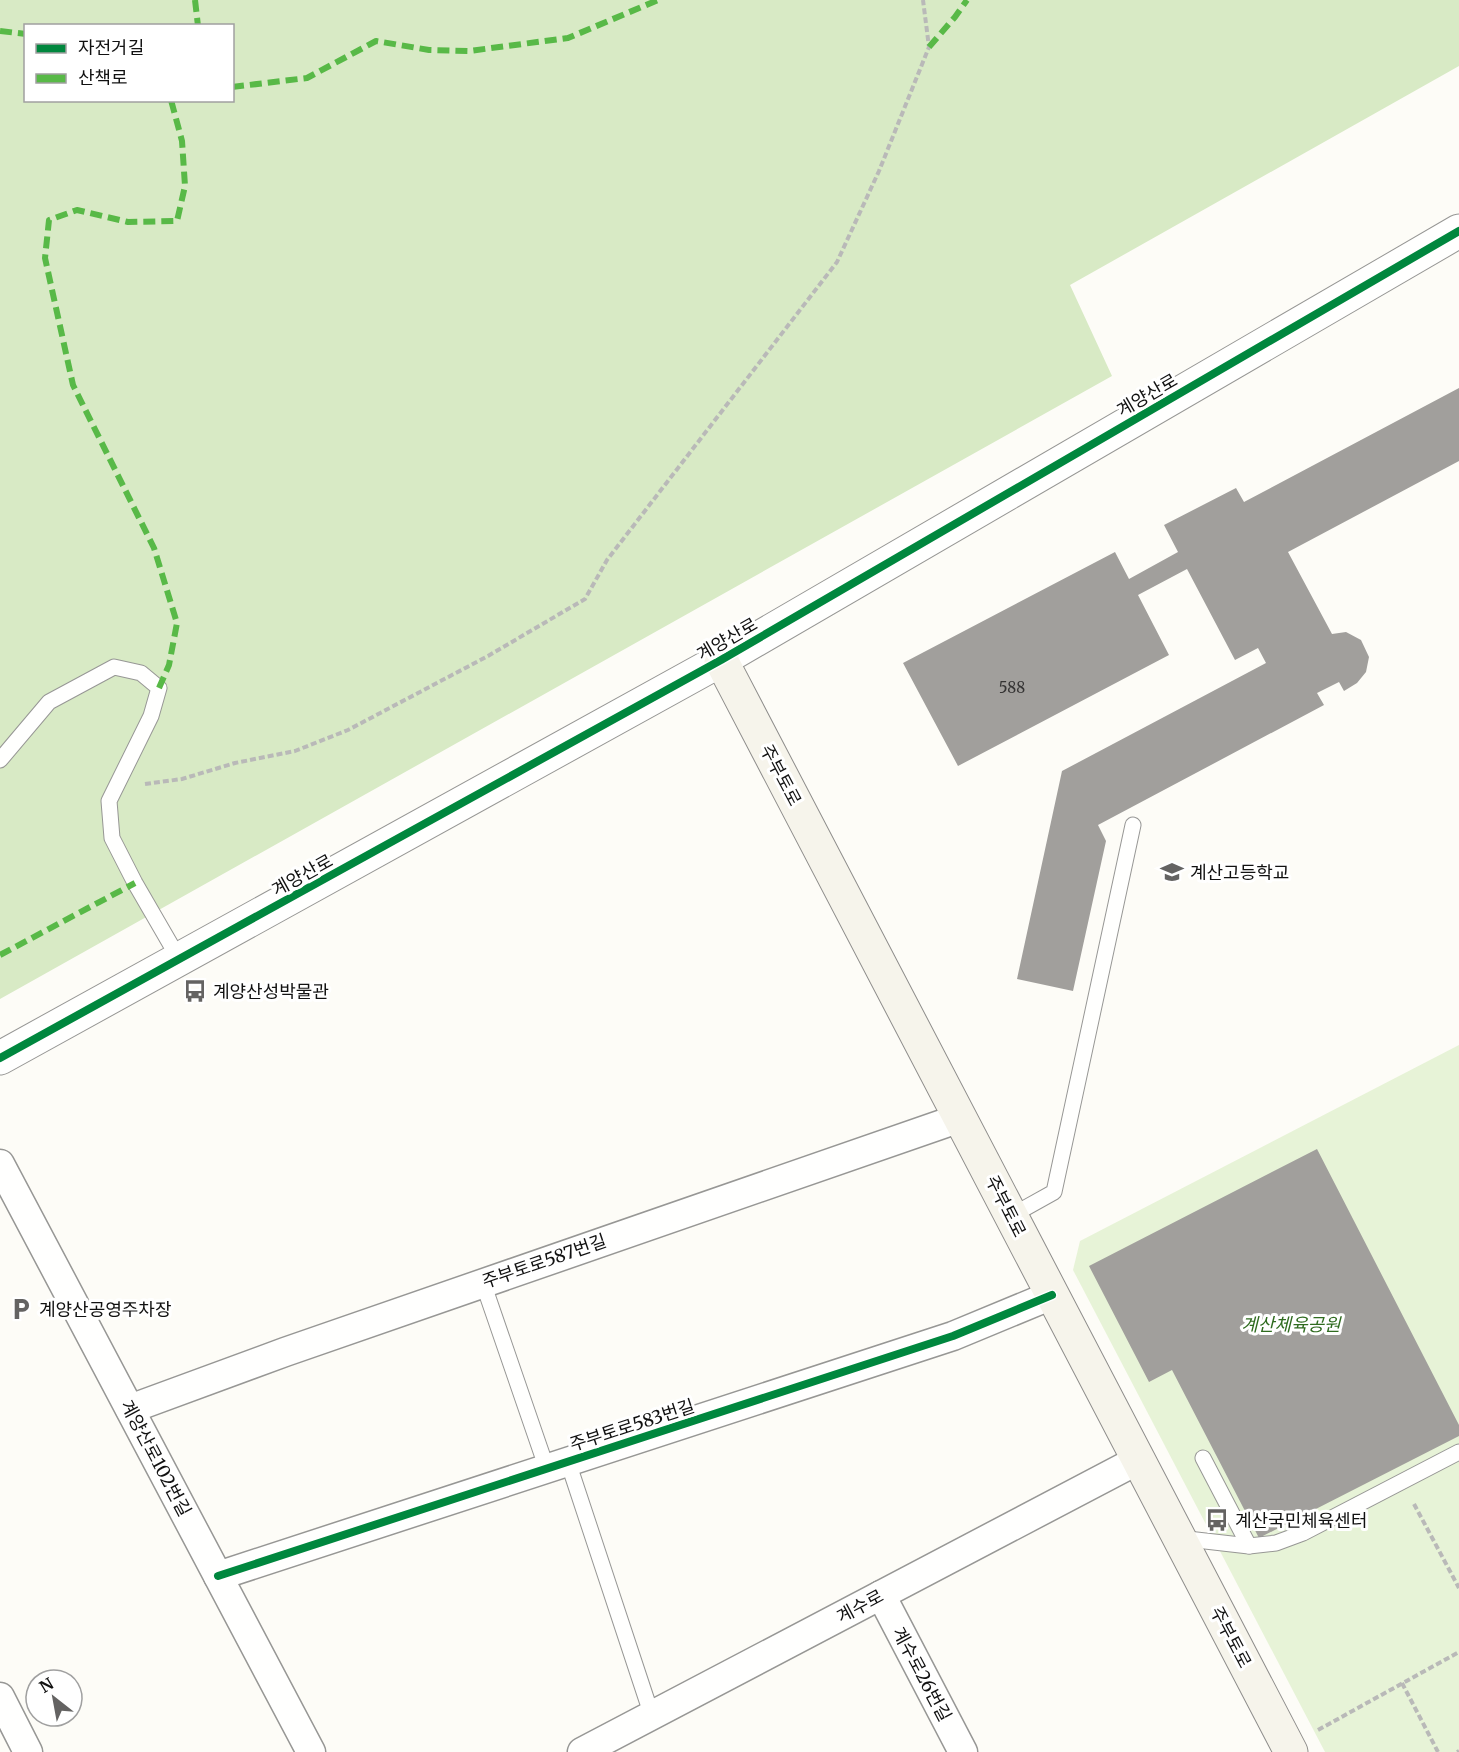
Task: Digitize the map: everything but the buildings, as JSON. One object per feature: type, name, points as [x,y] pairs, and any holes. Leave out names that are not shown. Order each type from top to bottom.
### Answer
[{"type":"main road","name":"주부토로","points":[[721,660],[1179,1538],[1302,1742]]},
{"type":"street","name":"계양산로","points":[[0,1058],[721,660],[1459,231]]},
{"type":"street","name":"주부토로587번길","points":[[130,1409],[285,1352],[960,1118]]},
{"type":"street","name":"계양산로102번길","points":[[0,1164],[311,1752]]},
{"type":"street","name":"주부토로583번길","points":[[218,1576],[953,1336],[1052,1295]]},
{"type":"street","name":"계수로","points":[[582,1752],[1138,1460]]},
{"type":"street","name":"계수로26번길","points":[[881,1595],[963,1752]]},
{"type":"street","points":[[0,1697],[28,1752]]},
{"type":"lane","points":[[0,760],[49,702],[114,667],[141,673],[159,688],[151,716],[126,771],[109,801],[112,838],[179,959]]},
{"type":"lane","points":[[1011,1216],[1054,1192],[1133,825]]},
{"type":"lane","points":[[483,1283],[557,1465],[652,1716]]},
{"type":"lane","points":[[1179,1538],[1249,1546],[1276,1544],[1303,1533],[1459,1452]]},
{"type":"lane","points":[[1203,1458],[1249,1546]]},
{"type":"path","points":[[109,801],[147,782],[182,779],[235,763],[295,751],[348,730],[488,656],[585,598],[608,560],[837,262],[879,171],[929,46],[923,0]]},
{"type":"path","points":[[1414,1504],[1459,1588]]},
{"type":"path","points":[[1302,1742],[1459,1652]]},
{"type":"path","points":[[1402,1683],[1438,1752]]},
{"type":"green space","points":[[0,0],[1459,0],[1459,66],[1070,285],[1112,376],[0,999]]},
{"type":"green space","name":"계산체육공원","points":[[1459,1045],[1459,1752],[1325,1752],[1073,1270],[1080,1241]]},
{"type":"marked path","points":[[195,0],[198,24]]},
{"type":"marked path","points":[[234,87],[307,78],[376,41],[429,50],[469,51],[568,38],[658,0]]},
{"type":"marked path","points":[[929,47],[967,0]]},
{"type":"marked path","points":[[0,31],[24,34]]},
{"type":"marked path","points":[[159,688],[169,665],[177,623],[154,548],[73,385],[45,258],[49,220],[77,210],[128,222],[177,221],[185,186],[182,141],[172,102]]},
{"type":"marked path","points":[[0,955],[135,883]]},
{"type":"cycle path","points":[[0,1058],[721,660],[1459,231]]},
{"type":"cycle path","points":[[218,1576],[953,1336],[1052,1295]]},
{"type":"place","name":"계산고등학교","points":[[1172,872]]},
{"type":"place","name":"계양산성박물관","points":[[195,991]]},
{"type":"place","name":"계양산공영주차장","points":[[21,1309]]},
{"type":"place","name":"계산국민체육센터","points":[[1217,1520]]}]
